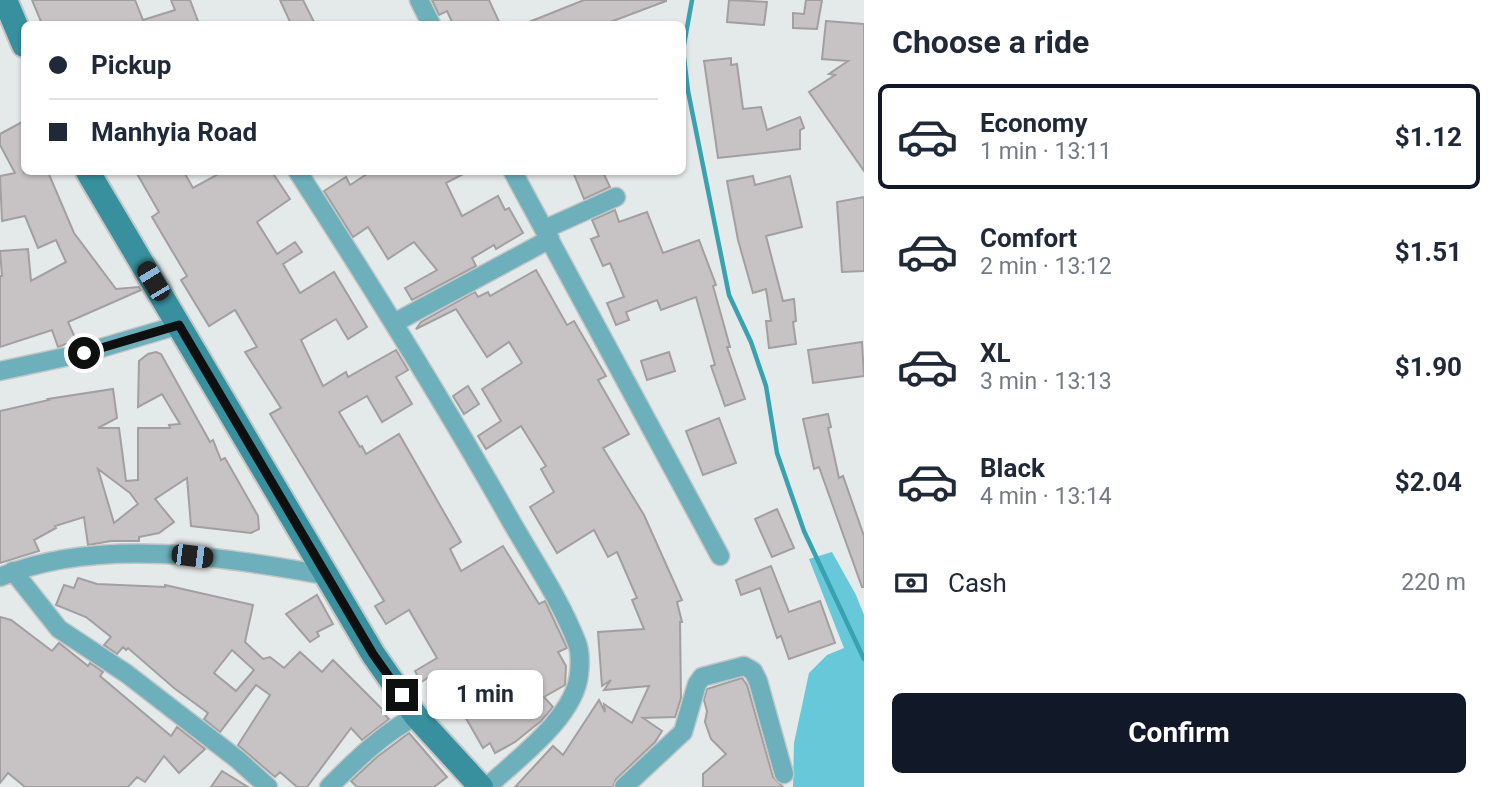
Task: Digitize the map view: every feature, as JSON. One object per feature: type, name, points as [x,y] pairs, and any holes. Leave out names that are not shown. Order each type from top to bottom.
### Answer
[{"type":"main road","points":[[5,0],[21,38]]},
{"type":"main road","points":[[90,175],[373,654],[416,716],[481,787]]},
{"type":"street","points":[[419,0],[430,21]]},
{"type":"street","points":[[300,175],[394,323],[486,477],[578,646],[579,676],[572,700],[562,716],[487,787]]},
{"type":"street","points":[[515,175],[720,556]]},
{"type":"street","points":[[394,323],[616,197]]},
{"type":"street","points":[[0,371],[84,353],[179,325]]},
{"type":"street","points":[[7,574],[83,556],[132,553],[192,556],[329,576]]},
{"type":"street","points":[[7,574],[59,629],[127,674],[237,759],[268,787]]},
{"type":"street","points":[[624,787],[683,732],[697,684],[702,677],[744,666],[754,671],[758,681],[784,774]]},
{"type":"street","points":[[328,787],[368,748],[416,716]]},
{"type":"shaded area","points":[[832,552],[864,615],[864,787],[793,787],[794,743],[809,673],[827,655],[844,648],[809,559]]},
{"type":"building","points":[[32,0],[135,0],[143,20],[175,10],[171,0],[190,0],[198,21],[41,21]]},
{"type":"building","points":[[280,0],[303,0],[314,21],[290,21]]},
{"type":"building","points":[[432,0],[489,0],[499,21],[452,21],[447,11],[439,15]]},
{"type":"building","points":[[584,0],[666,0],[613,21],[532,21]]},
{"type":"building","points":[[729,0],[767,2],[764,25],[727,22]]},
{"type":"building","points":[[806,0],[822,0],[817,29],[793,28],[793,13],[804,14]]},
{"type":"building","points":[[826,21],[864,24],[864,171],[809,92],[835,75],[829,74],[848,61],[822,59]]},
{"type":"building","points":[[731,58],[731,65],[737,64],[743,109],[761,107],[767,130],[800,117],[804,128],[800,130],[800,149],[718,158],[704,61]]},
{"type":"building","points":[[21,123],[21,175],[49,175],[74,233],[116,289],[139,287],[141,290],[68,322],[76,340],[58,347],[52,330],[0,347],[0,251],[28,249],[31,281],[66,262],[56,240],[38,248],[25,216],[2,221],[0,176],[15,173],[0,145],[0,134]]},
{"type":"building","points":[[138,175],[186,175],[193,188],[217,175],[274,175],[290,199],[257,222],[277,254],[295,242],[302,252],[283,264],[300,293],[334,272],[367,327],[348,339],[336,319],[301,340],[323,386],[346,372],[348,377],[396,350],[408,370],[396,377],[412,404],[382,422],[367,396],[339,412],[366,454],[399,434],[461,542],[450,549],[461,571],[503,546],[539,604],[545,601],[567,648],[558,652],[566,666],[565,685],[544,697],[553,707],[541,721],[515,742],[495,753],[490,743],[483,748],[451,692],[447,695],[434,674],[421,682],[415,671],[437,658],[409,610],[386,624],[375,606],[384,601],[270,414],[281,408],[245,352],[257,347],[235,310],[209,326],[181,280],[187,276],[152,217],[159,212]]},
{"type":"building","points":[[365,175],[461,175],[446,183],[462,216],[498,196],[505,210],[509,208],[523,233],[496,249],[494,245],[472,258],[476,266],[412,300],[405,288],[437,270],[414,242],[388,259],[368,227],[353,237],[324,191],[346,177],[350,185]]},
{"type":"building","points":[[574,175],[604,175],[610,187],[584,199]]},
{"type":"building","points":[[753,176],[755,185],[790,176],[802,227],[766,236],[783,301],[794,299],[796,344],[769,348],[766,321],[771,321],[766,289],[753,293],[738,240],[727,181]]},
{"type":"building","points":[[864,197],[864,271],[842,272],[837,202]]},
{"type":"building","points":[[615,210],[619,222],[647,212],[663,253],[699,240],[716,285],[713,286],[730,347],[727,347],[745,399],[725,406],[711,366],[715,365],[696,297],[661,310],[657,300],[626,312],[629,320],[616,325],[607,303],[624,297],[610,263],[603,266],[591,239],[599,236],[592,220]]},
{"type":"building","points":[[536,270],[567,325],[574,321],[606,376],[598,380],[629,434],[603,448],[644,515],[682,600],[677,602],[682,622],[681,698],[675,717],[643,718],[662,731],[655,742],[616,779],[613,787],[515,787],[553,746],[563,755],[599,700],[605,712],[604,704],[632,723],[649,686],[604,690],[611,680],[602,686],[598,632],[644,629],[632,600],[637,598],[617,552],[608,557],[594,530],[557,553],[530,507],[554,492],[541,469],[546,466],[521,426],[486,449],[478,436],[501,421],[482,389],[522,363],[509,342],[487,357],[456,309],[416,329],[421,322],[475,292],[478,297],[488,292],[490,296]]},
{"type":"building","points":[[862,342],[864,376],[813,383],[808,350]]},
{"type":"building","points":[[669,352],[675,371],[647,380],[641,361]]},
{"type":"building","points":[[148,354],[161,354],[210,442],[213,440],[221,460],[225,458],[258,516],[259,529],[251,533],[191,526],[187,478],[155,499],[174,522],[159,533],[139,537],[139,541],[111,541],[88,545],[84,517],[55,526],[56,528],[34,540],[39,551],[0,563],[0,411],[48,399],[113,389],[117,418],[98,428],[119,428],[126,481],[138,480],[138,428],[170,428],[169,425],[180,424],[162,394],[138,407],[139,361]],"holes":[[[98,469],[130,493],[138,504],[114,523]]]},
{"type":"building","points":[[468,386],[479,404],[464,414],[453,396]]},
{"type":"building","points":[[828,414],[831,427],[828,428],[839,478],[843,476],[864,536],[864,587],[819,467],[814,469],[803,419]]},
{"type":"building","points":[[719,418],[736,463],[703,475],[686,431]]},
{"type":"building","points":[[777,509],[794,548],[772,557],[755,519]]},
{"type":"building","points":[[771,566],[789,612],[820,601],[835,643],[789,659],[781,636],[777,638],[760,588],[741,595],[736,580]]},
{"type":"building","points":[[78,578],[97,584],[165,585],[253,605],[245,642],[263,659],[270,657],[284,668],[300,652],[322,672],[333,660],[389,719],[362,740],[351,728],[307,787],[297,787],[280,772],[275,777],[238,745],[270,695],[256,685],[220,732],[204,719],[208,713],[128,648],[126,650],[123,647],[117,654],[104,645],[111,637],[86,617],[56,605],[64,585],[74,588]],"holes":[[[232,650],[254,670],[236,691],[214,673]]]},
{"type":"building","points":[[317,595],[333,624],[317,632],[319,636],[310,642],[286,614]]},
{"type":"building","points":[[0,617],[11,620],[52,651],[59,643],[88,666],[90,663],[103,672],[100,676],[171,736],[177,727],[205,749],[179,773],[164,756],[145,782],[137,777],[128,787],[25,787],[8,773],[0,783]]},
{"type":"building","points":[[742,678],[747,685],[773,777],[783,787],[703,787],[703,774],[726,754],[711,739],[705,722],[707,711],[704,700],[707,689]]},
{"type":"building","points":[[409,733],[447,777],[434,787],[357,787],[351,781],[377,757]]},
{"type":"building","points":[[222,771],[248,787],[211,787]]},
{"type":"waterway","points":[[686,33],[692,0]]},
{"type":"waterway","points":[[686,75],[729,295],[751,342],[766,386],[777,453],[804,531],[864,659]]},
{"type":"route","points":[[84,353],[179,325],[373,654],[402,695]]}]
